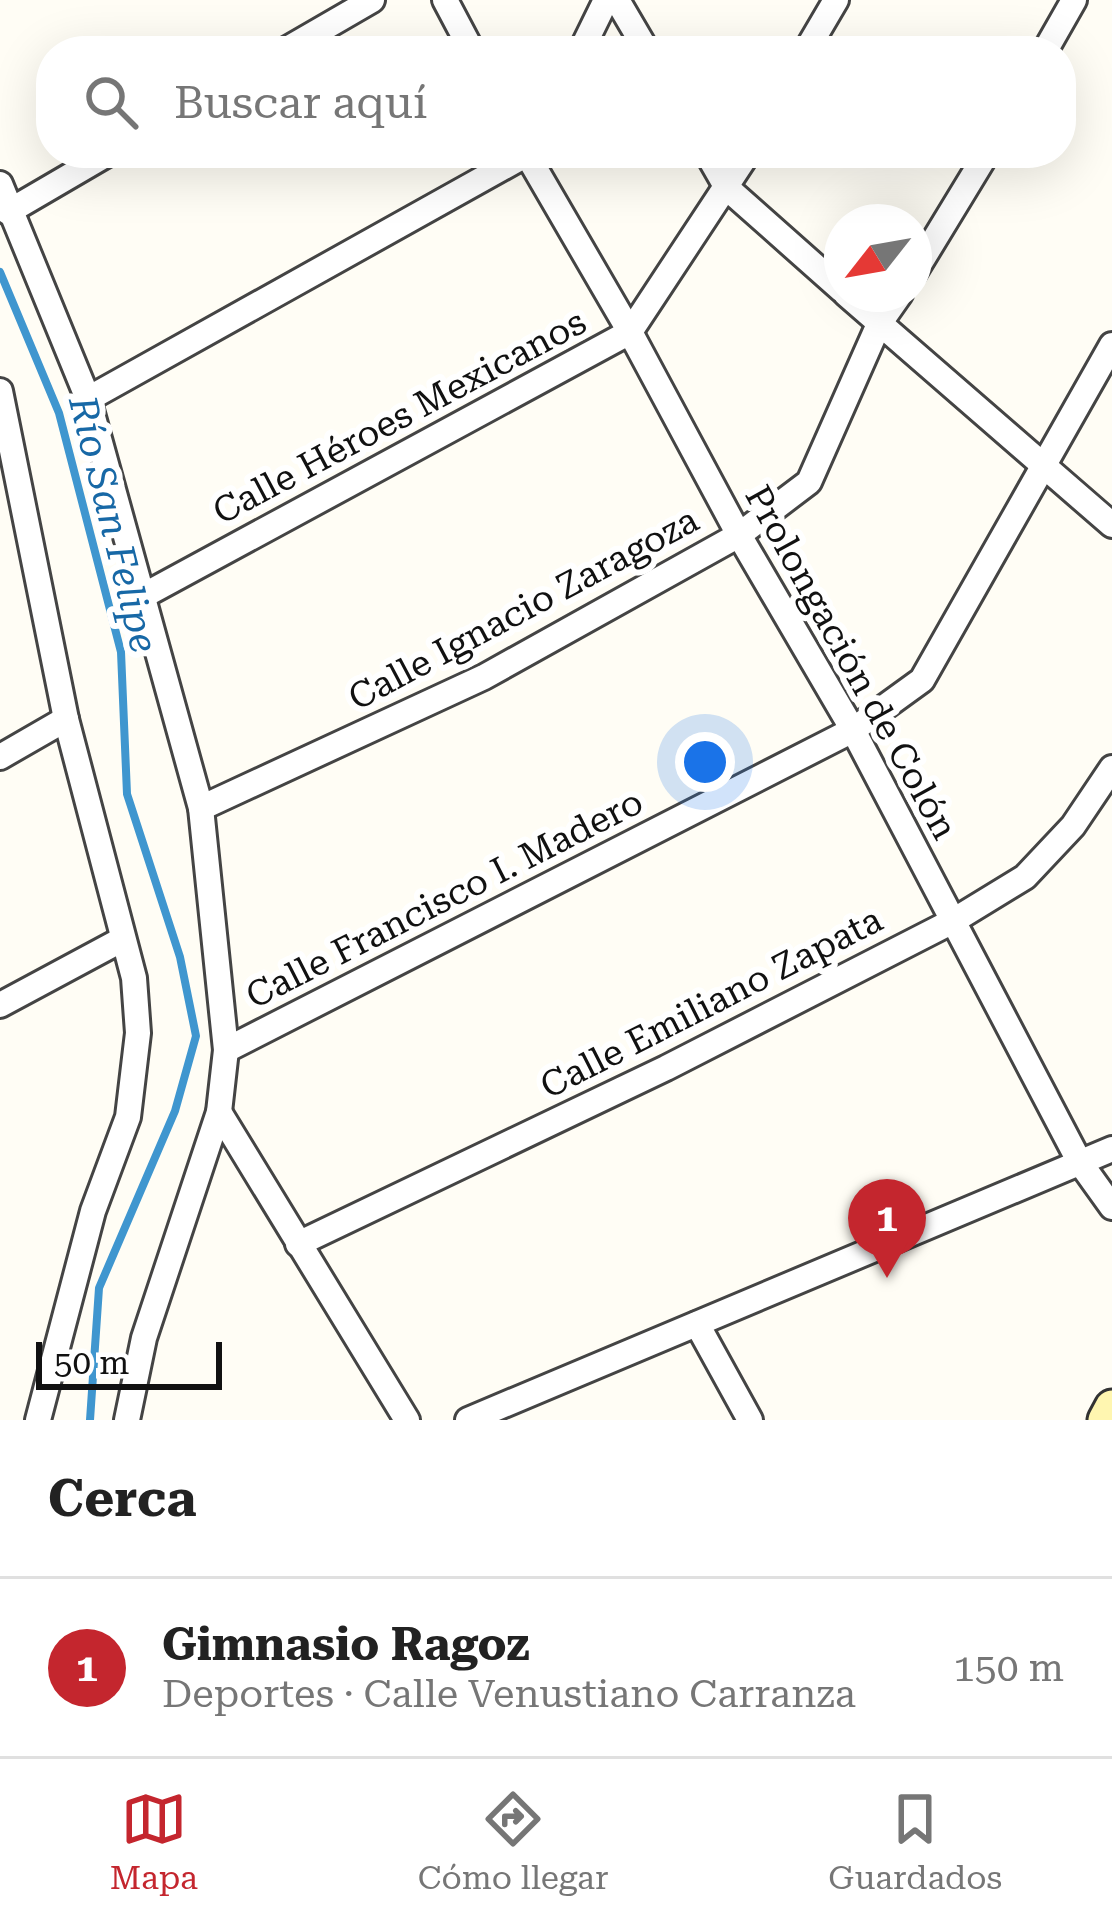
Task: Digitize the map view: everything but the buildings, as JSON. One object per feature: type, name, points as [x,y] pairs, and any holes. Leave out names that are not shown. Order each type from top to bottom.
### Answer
[{"type":"main road","points":[[1106,1420],[1112,1408]]},
{"type":"street","points":[[310,36],[372,0]]},
{"type":"street","points":[[445,0],[464,36]]},
{"type":"street","points":[[588,36],[606,0]]},
{"type":"street","points":[[617,0],[638,36]]},
{"type":"street","points":[[815,36],[836,0]]},
{"type":"street","points":[[1054,36],[1074,0]]},
{"type":"street","points":[[8,212],[83,168]]},
{"type":"street","points":[[88,399],[503,168]]},
{"type":"street","name":"Prolongación de Colón","points":[[536,168],[853,730],[1079,1161],[1112,1208]]},
{"type":"street","points":[[716,168],[728,188],[824,274]]},
{"type":"street","name":"Calle Héroes Mexicanos","points":[[141,597],[631,332],[739,168]]},
{"type":"street","points":[[932,243],[978,168]]},
{"type":"street","points":[[0,184],[88,399],[201,808],[226,1050],[219,1112],[144,1338],[127,1420]]},
{"type":"street","points":[[866,312],[1112,525]]},
{"type":"street","name":"Calle Ignacio Zaragoza","points":[[201,808],[484,677],[739,535],[809,482],[887,312]]},
{"type":"street","name":"Calle Francisco I. Madero","points":[[226,1050],[853,730],[922,680],[1112,345]]},
{"type":"street","points":[[0,391],[10,494],[134,978],[138,1033],[128,1117],[93,1211],[38,1420]]},
{"type":"street","points":[[0,757],[66,719]]},
{"type":"street","name":"Calle Emiliano Zapata","points":[[298,1244],[666,1068],[953,921],[1025,877],[1073,826],[1112,768]]},
{"type":"street","points":[[0,1005],[123,939]]},
{"type":"street","points":[[219,1112],[407,1420]]},
{"type":"street","points":[[468,1420],[1112,1149]]},
{"type":"street","points":[[697,1324],[750,1420]]},
{"type":"waterway","name":"Río San Felipe","points":[[0,272],[59,413],[121,652],[127,794],[180,957],[196,1036],[175,1111],[99,1288],[90,1420]]},
{"type":"place","name":"Gimnasio Ragoz","points":[[887,1278]]}]
